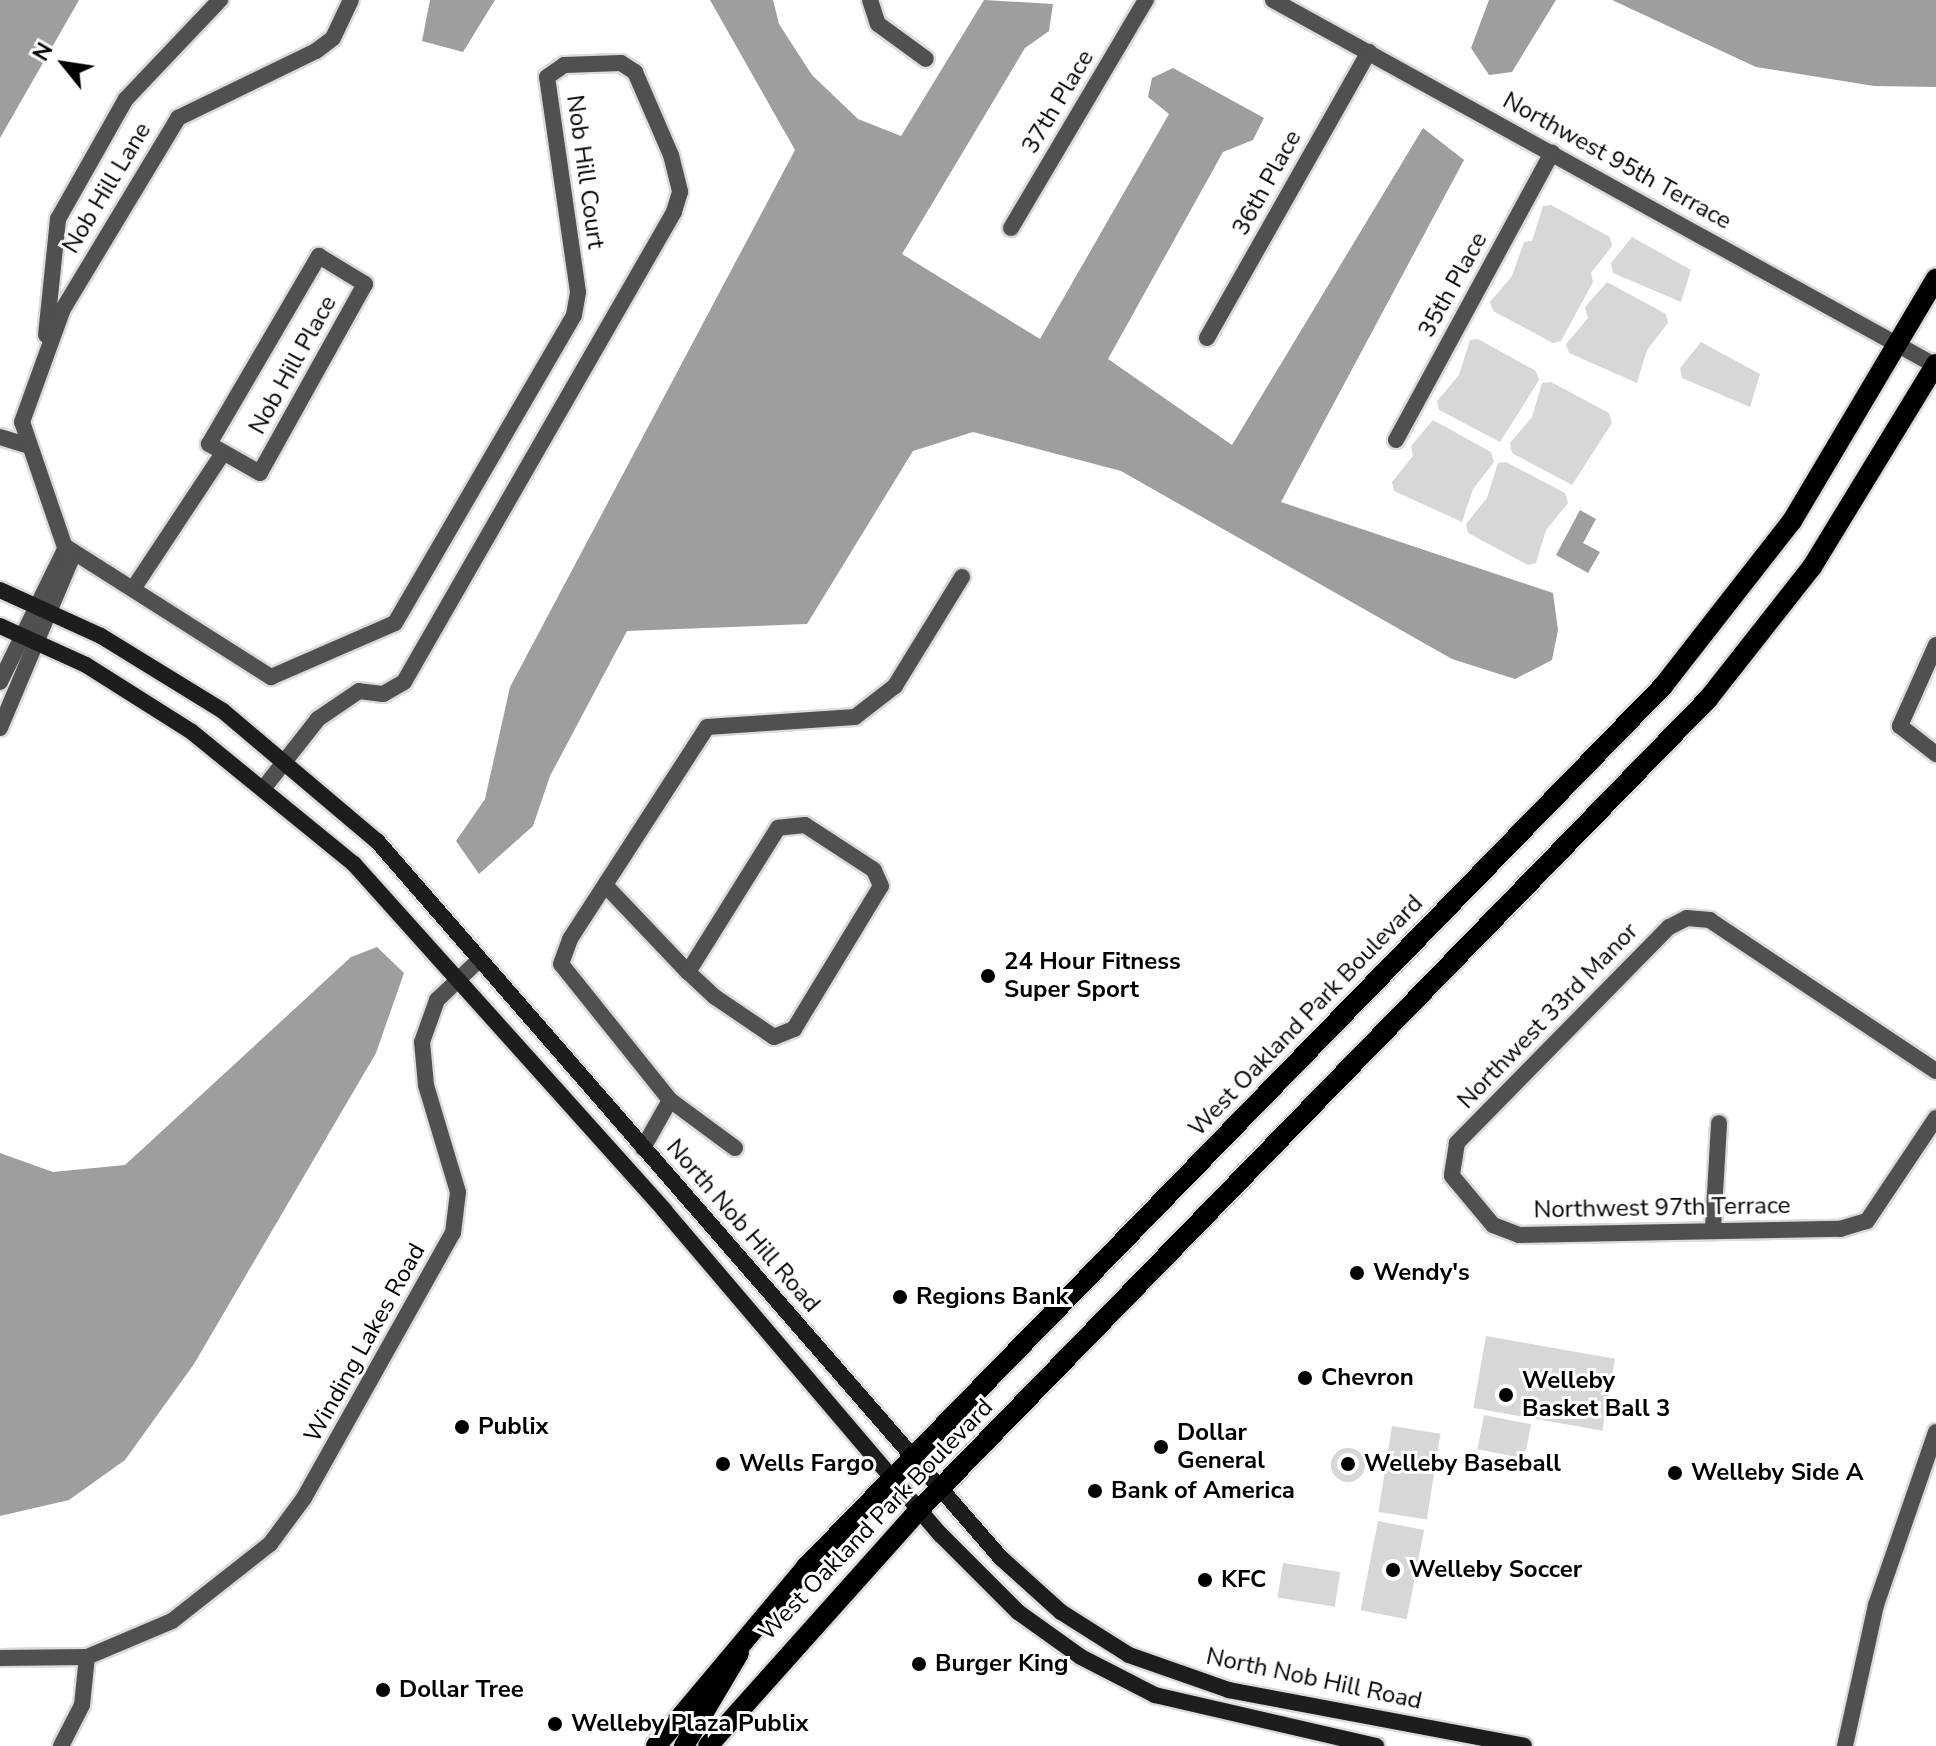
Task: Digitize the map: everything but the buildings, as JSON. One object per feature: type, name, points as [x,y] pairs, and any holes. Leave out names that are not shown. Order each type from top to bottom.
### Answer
[{"type":"main road","name":"West Oakland Park Boulevard","points":[[656,1746],[740,1641],[912,1457],[1663,686],[1792,521],[1936,278]]},
{"type":"main road","name":"West Oakland Park Boulevard","points":[[708,1746],[939,1488],[1708,699],[1812,567],[1936,365]]},
{"type":"main road","name":"North Nob Hill Road","points":[[0,590],[54,612],[152,665],[287,759],[377,841],[939,1488],[1032,1590],[1129,1655],[1229,1690],[1515,1745]]},
{"type":"main road","name":"North Nob Hill Road","points":[[0,626],[23,634],[135,694],[266,785],[354,864],[920,1509],[1018,1612],[1113,1675],[1218,1713],[1376,1746]]},
{"type":"main road","points":[[684,1746],[738,1661],[740,1641]]},
{"type":"street","name":"Nob Hill Lane","points":[[3,718],[54,612],[70,562],[26,445],[22,422],[45,348],[58,219],[126,99],[220,0]]},
{"type":"street","name":"Nob Hill Lane","points":[[45,348],[178,118],[316,51],[333,38],[351,0]]},
{"type":"street","name":"37th Place","points":[[1011,228],[1146,0]]},
{"type":"street","name":"Northwest 95th Terrace","points":[[1273,0],[1936,365]]},
{"type":"street","points":[[874,2],[878,24],[926,59]]},
{"type":"street","name":"36th Place","points":[[1207,338],[1369,52]]},
{"type":"street","name":"Nob Hill Court","points":[[66,547],[135,586],[271,677],[395,623],[574,315],[578,292],[547,77],[564,65],[621,63],[635,72],[671,155],[680,192],[674,212],[404,682],[383,694],[359,691],[318,719],[266,785]]},
{"type":"street","name":"35th Place","points":[[1396,440],[1552,153]]},
{"type":"street","name":"Nob Hill Place","points":[[319,256],[365,284],[260,473],[221,456],[209,444],[319,256]]},
{"type":"street","points":[[0,437],[26,445]]},
{"type":"street","points":[[135,586],[221,456]]},
{"type":"street","points":[[0,682],[4,666],[66,547]]},
{"type":"street","points":[[735,1148],[670,1100],[561,964],[606,886],[707,727],[855,717],[895,686],[962,577]]},
{"type":"street","points":[[1936,645],[1900,726],[1936,754]]},
{"type":"street","points":[[606,886],[688,972],[774,1037],[794,1029],[881,886],[874,870],[805,825],[778,828],[688,972]]},
{"type":"street","name":"Northwest 33rd Manor","points":[[1451,1157],[1647,949],[1687,918],[1710,920],[1936,1071]]},
{"type":"street","name":"Winding Lakes Road","points":[[0,1658],[87,1657],[172,1621],[270,1544],[333,1450],[445,1247],[458,1192],[426,1085],[422,1042],[437,1000],[480,959]]},
{"type":"street","points":[[643,1148],[670,1100]]},
{"type":"street","name":"Northwest 97th Terrace","points":[[1451,1157],[1452,1176],[1503,1232],[1840,1229],[1867,1221],[1936,1118]]},
{"type":"street","points":[[1713,1228],[1719,1123]]},
{"type":"street","points":[[1845,1746],[1876,1605],[1921,1464],[1936,1432]]},
{"type":"street","points":[[1921,1464],[1936,1473]]},
{"type":"street","points":[[61,1746],[82,1705],[87,1657]]},
{"type":"shaded area","points":[[0,0],[79,0],[0,138]]},
{"type":"shaded area","points":[[430,0],[495,0],[463,52],[422,41]]},
{"type":"shaded area","points":[[710,0],[773,0],[779,24],[812,75],[858,119],[901,136],[984,0],[1053,4],[1049,31],[1025,48],[902,254],[1040,339],[1169,114],[1148,97],[1152,78],[1173,68],[1264,118],[1253,140],[1223,152],[1108,359],[1232,445],[1423,128],[1464,160],[1281,502],[1553,593],[1558,630],[1552,660],[1515,679],[1452,659],[1121,471],[973,432],[913,451],[807,624],[627,631],[550,776],[533,826],[479,874],[456,841],[485,799],[510,687],[795,150]]},
{"type":"shaded area","points":[[1489,0],[1556,0],[1512,72],[1489,75],[1471,48]]},
{"type":"shaded area","points":[[1612,0],[1936,0],[1936,87],[1874,86],[1756,67]]},
{"type":"shaded area","points":[[1551,205],[1610,237],[1612,246],[1591,273],[1593,282],[1561,341],[1553,343],[1493,311],[1490,302],[1512,276],[1524,242],[1532,241],[1543,206]]},
{"type":"shaded area","points":[[1632,237],[1691,270],[1681,302],[1613,273],[1611,263]]},
{"type":"shaded area","points":[[1607,282],[1666,314],[1668,323],[1647,350],[1637,383],[1569,353],[1566,344],[1588,318],[1585,307]]},
{"type":"shaded area","points":[[1478,339],[1536,371],[1539,380],[1500,442],[1439,410],[1437,401],[1459,375],[1470,340]]},
{"type":"shaded area","points":[[1701,342],[1760,374],[1750,407],[1682,378],[1680,368]]},
{"type":"shaded area","points":[[1551,382],[1609,413],[1612,423],[1572,485],[1512,453],[1510,443],[1532,417],[1542,383]]},
{"type":"shaded area","points":[[1433,420],[1491,452],[1494,462],[1473,489],[1462,522],[1394,491],[1392,482],[1413,456],[1411,446]]},
{"type":"shaded area","points":[[1506,462],[1565,493],[1568,503],[1546,530],[1536,563],[1528,565],[1468,533],[1466,524],[1487,498],[1498,463]]},
{"type":"shaded area","points":[[1580,510],[1596,519],[1583,543],[1600,552],[1588,573],[1556,555]]},
{"type":"shaded area","points":[[377,947],[404,973],[376,1053],[194,1364],[125,1460],[69,1500],[0,1516],[0,1153],[53,1172],[125,1165],[351,957]]},
{"type":"shaded area","points":[[1486,1336],[1615,1359],[1602,1431],[1473,1408]]},
{"type":"shaded area","points":[[1484,1415],[1531,1424],[1524,1459],[1477,1449]]},
{"type":"shaded area","name":"Welleby Soccer","points":[[1392,1426],[1440,1434],[1427,1520],[1378,1512]]},
{"type":"shaded area","name":"Welleby Baseball","points":[[1348,1448],[1360,1453],[1365,1465],[1360,1477],[1348,1482],[1336,1477],[1331,1465],[1336,1453]]},
{"type":"shaded area","name":"Welleby Soccer","points":[[1378,1521],[1424,1530],[1407,1619],[1361,1610]]},
{"type":"shaded area","name":"Welleby Soccer","points":[[1283,1563],[1340,1572],[1335,1607],[1278,1598]]},
{"type":"place","name":"24 Hour Fitness Super Sport","points":[[988,976]]},
{"type":"place","name":"Wendy's","points":[[1357,1273]]},
{"type":"place","name":"Regions Bank","points":[[900,1297]]},
{"type":"place","name":"Chevron","points":[[1305,1378]]},
{"type":"place","name":"Welleby Basket Ball 3","points":[[1506,1395]]},
{"type":"place","name":"Publix","points":[[462,1427]]},
{"type":"place","name":"Dollar General","points":[[1161,1447]]},
{"type":"place","name":"Wells Fargo","points":[[723,1464]]},
{"type":"place","name":"Welleby Baseball","points":[[1348,1464]]},
{"type":"place","name":"Welleby Side A","points":[[1675,1473]]},
{"type":"place","name":"Bank of America","points":[[1095,1491]]},
{"type":"place","name":"Welleby Soccer","points":[[1393,1570]]},
{"type":"place","name":"KFC","points":[[1205,1580]]},
{"type":"place","name":"Burger King","points":[[919,1664]]},
{"type":"place","name":"Dollar Tree","points":[[383,1690]]},
{"type":"place","name":"Welleby Plaza Publix","points":[[555,1724]]}]
